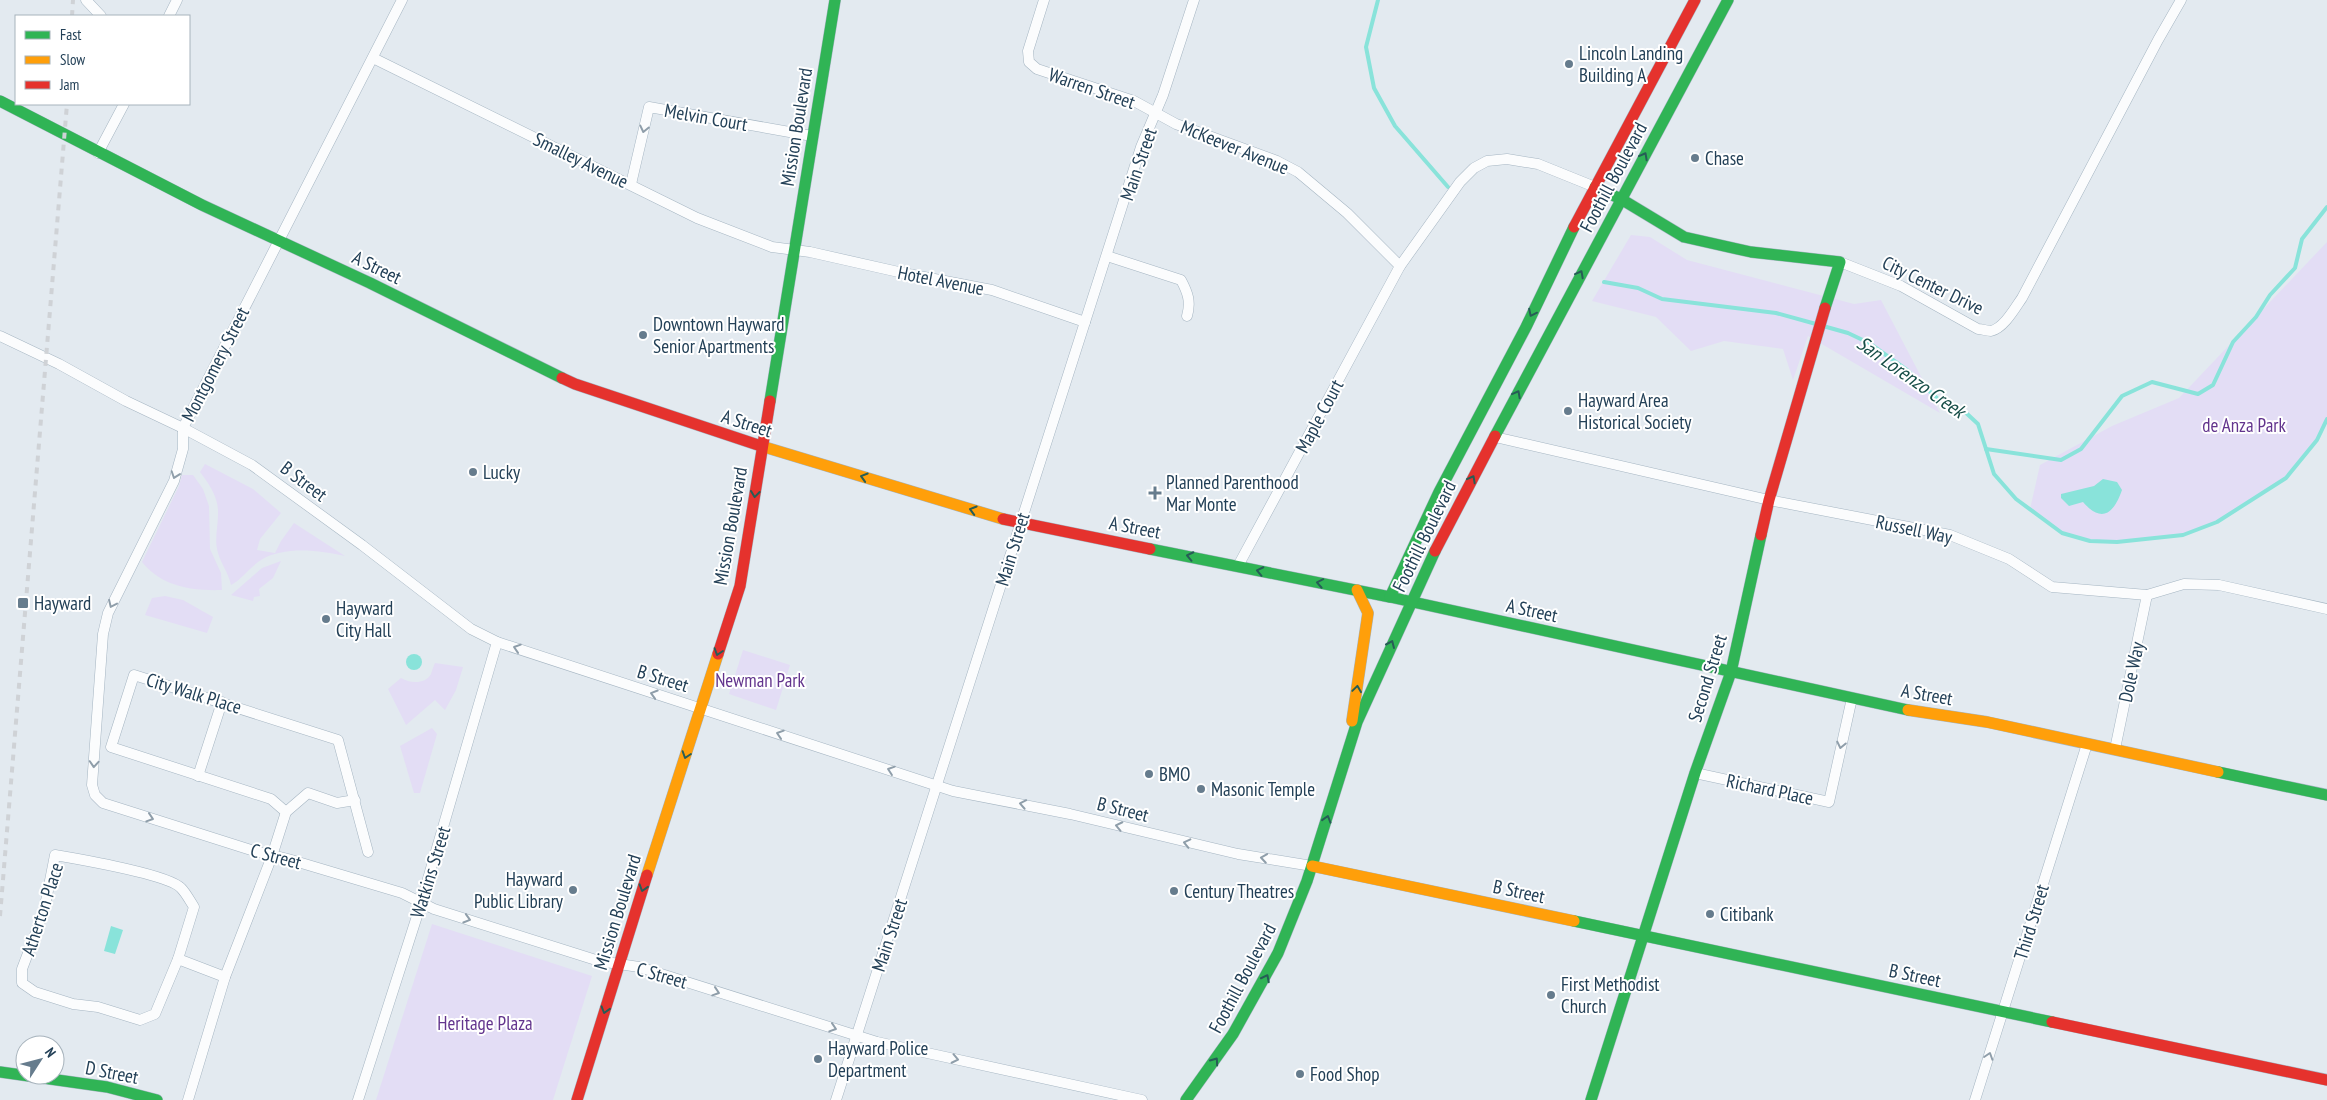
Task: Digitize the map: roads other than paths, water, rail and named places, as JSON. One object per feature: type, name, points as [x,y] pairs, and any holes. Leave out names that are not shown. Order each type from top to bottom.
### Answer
[{"type":"main road","name":"Mission Boulevard","points":[[577,1100],[656,841],[740,586],[761,446],[835,0]]},
{"type":"main road","name":"Foothill Boulevard","points":[[1390,597],[1439,492],[1522,335],[1595,187],[1695,0]]},
{"type":"main road","name":"Foothill Boulevard","points":[[1186,1100],[1223,1050],[1261,987],[1285,938],[1312,866],[1357,722],[1442,537],[1728,0]]},
{"type":"main road","name":"A Street","points":[[0,101],[202,205],[279,240],[575,384],[761,446],[919,495],[1020,522],[1411,601],[1912,711],[1987,722],[2327,795]]},
{"type":"main road","name":"City Center Drive","points":[[1595,187],[1621,200],[1684,238],[1751,252],[1840,262]]},
{"type":"main road","name":"Second Street","points":[[1591,1100],[1695,773],[1731,672],[1769,500],[1813,346],[1840,262]]},
{"type":"main road","points":[[1347,754],[1368,613],[1357,590]]},
{"type":"main road","name":"B Street","points":[[1312,866],[2327,1080]]},
{"type":"main road","name":"D Street","points":[[0,1072],[107,1087],[157,1100]]},
{"type":"street","points":[[86,0],[100,15]]},
{"type":"street","points":[[170,15],[177,0]]},
{"type":"street","name":"Montgomery Street","points":[[103,803],[95,795],[92,785],[103,634],[108,613],[174,481],[183,449],[183,428],[402,0]]},
{"type":"street","name":"Warren Street","points":[[1044,0],[1028,51],[1029,62],[1037,69],[1134,102],[1156,114]]},
{"type":"street","name":"Main Street","points":[[836,1100],[1141,147],[1156,114],[1194,0]]},
{"type":"street","name":"City Center Drive","points":[[1840,262],[1901,286],[1978,329],[1990,331],[1997,327],[2010,315],[2022,298],[2181,0]]},
{"type":"street","name":"Smalley Avenue","points":[[373,58],[697,218],[751,240],[772,247],[793,250]]},
{"type":"street","points":[[98,152],[123,105]]},
{"type":"street","name":"Melvin Court","points":[[630,184],[649,107],[812,136]]},
{"type":"street","name":"McKeever Avenue","points":[[1156,114],[1176,124],[1278,161],[1298,172],[1352,218],[1400,266]]},
{"type":"street","name":"City Center Drive","points":[[1400,266],[1432,224],[1460,182],[1474,168],[1487,161],[1507,159],[1538,164],[1595,187]]},
{"type":"street","name":"Hotel Avenue","points":[[793,250],[992,290],[1085,322]]},
{"type":"street","points":[[1107,256],[1181,280],[1188,294],[1189,308],[1187,316]]},
{"type":"street","name":"Maple Court","points":[[1238,566],[1400,266]]},
{"type":"street","name":"B Street","points":[[0,336],[59,364],[126,401],[183,428],[252,465],[362,545],[472,629],[498,642],[937,786],[1070,814],[1200,846],[1312,866]]},
{"type":"street","name":"Russell Way","points":[[1494,437],[1769,500],[1950,535],[2008,559],[2052,587],[2147,594],[2184,584],[2218,585],[2327,609]]},
{"type":"street","name":"Dole Way","points":[[2115,749],[2147,594]]},
{"type":"street","name":"Watkins Street","points":[[358,1100],[421,902],[498,642]]},
{"type":"street","name":"City Walk Place","points":[[286,812],[272,799],[111,747],[134,675],[338,740],[368,852]]},
{"type":"street","name":"Richard Place","points":[[1695,773],[1829,802],[1852,698]]},
{"type":"street","points":[[198,776],[222,702]]},
{"type":"street","name":"Third Street","points":[[1975,1100],[2087,744]]},
{"type":"street","points":[[188,1100],[225,977],[272,856],[286,812],[308,793],[337,803],[355,800]]},
{"type":"street","name":"C Street","points":[[103,803],[272,856],[286,858],[402,893],[434,909],[599,961],[639,967],[856,1036],[1142,1100]]},
{"type":"street","name":"Atherton Place","points":[[55,855],[115,866],[180,886],[194,907],[178,959],[155,1014],[140,1020],[98,1007],[73,1004],[35,992],[22,983],[22,969],[44,911],[55,855]]},
{"type":"street","points":[[178,959],[225,977]]},
{"type":"waterway","name":"San Lorenzo Creek","points":[[1378,0],[1366,47],[1374,88],[1395,126],[1448,187]]},
{"type":"waterway","points":[[1986,449],[2061,460],[2081,449],[2122,396],[2152,382],[2198,394],[2213,385],[2233,342],[2256,317],[2270,295],[2295,268],[2302,239],[2327,207]]},
{"type":"waterway","name":"San Lorenzo Creek","points":[[1604,282],[1638,288],[1662,299],[1776,313],[1816,324]]},
{"type":"waterway","name":"San Lorenzo Creek","points":[[1823,326],[1848,333],[1869,343],[1907,370],[1941,402],[1964,411],[1978,424],[1994,474],[2016,499],[2062,533],[2090,541],[2117,542],[2183,535],[2217,522],[2286,478],[2317,440],[2327,419]]},
{"type":"railway","points":[[72,15],[73,0]]},
{"type":"railway","points":[[0,916],[67,105]]},
{"type":"place","name":"Lincoln Landing Building A","points":[[1569,64]]},
{"type":"place","name":"Chase","points":[[1695,158]]},
{"type":"place","name":"Downtown Hayward Senior Apartments","points":[[643,335]]},
{"type":"place","name":"Hayward Area Historical Society","points":[[1568,411]]},
{"type":"place","name":"Lucky","points":[[473,472]]},
{"type":"place","name":"Planned Parenthood Mar Monte","points":[[1155,493]]},
{"type":"place","name":"Hayward","points":[[23,603]]},
{"type":"place","name":"Hayward City Hall","points":[[326,619]]},
{"type":"place","name":"BMO","points":[[1149,774]]},
{"type":"place","name":"Masonic Temple","points":[[1201,789]]},
{"type":"place","name":"Hayward Public Library","points":[[573,890]]},
{"type":"place","name":"Century Theatres","points":[[1174,891]]},
{"type":"place","name":"Citibank","points":[[1710,914]]},
{"type":"place","name":"First Methodist Church","points":[[1551,995]]},
{"type":"place","name":"Hayward Police Department","points":[[818,1059]]},
{"type":"place","name":"Food Shop","points":[[1300,1074]]},
{"type":"park label","name":"de Anza Park","points":[[2244,425]]},
{"type":"park label","name":"Newman Park","points":[[760,680]]},
{"type":"park label","name":"Heritage Plaza","points":[[485,1023]]}]
